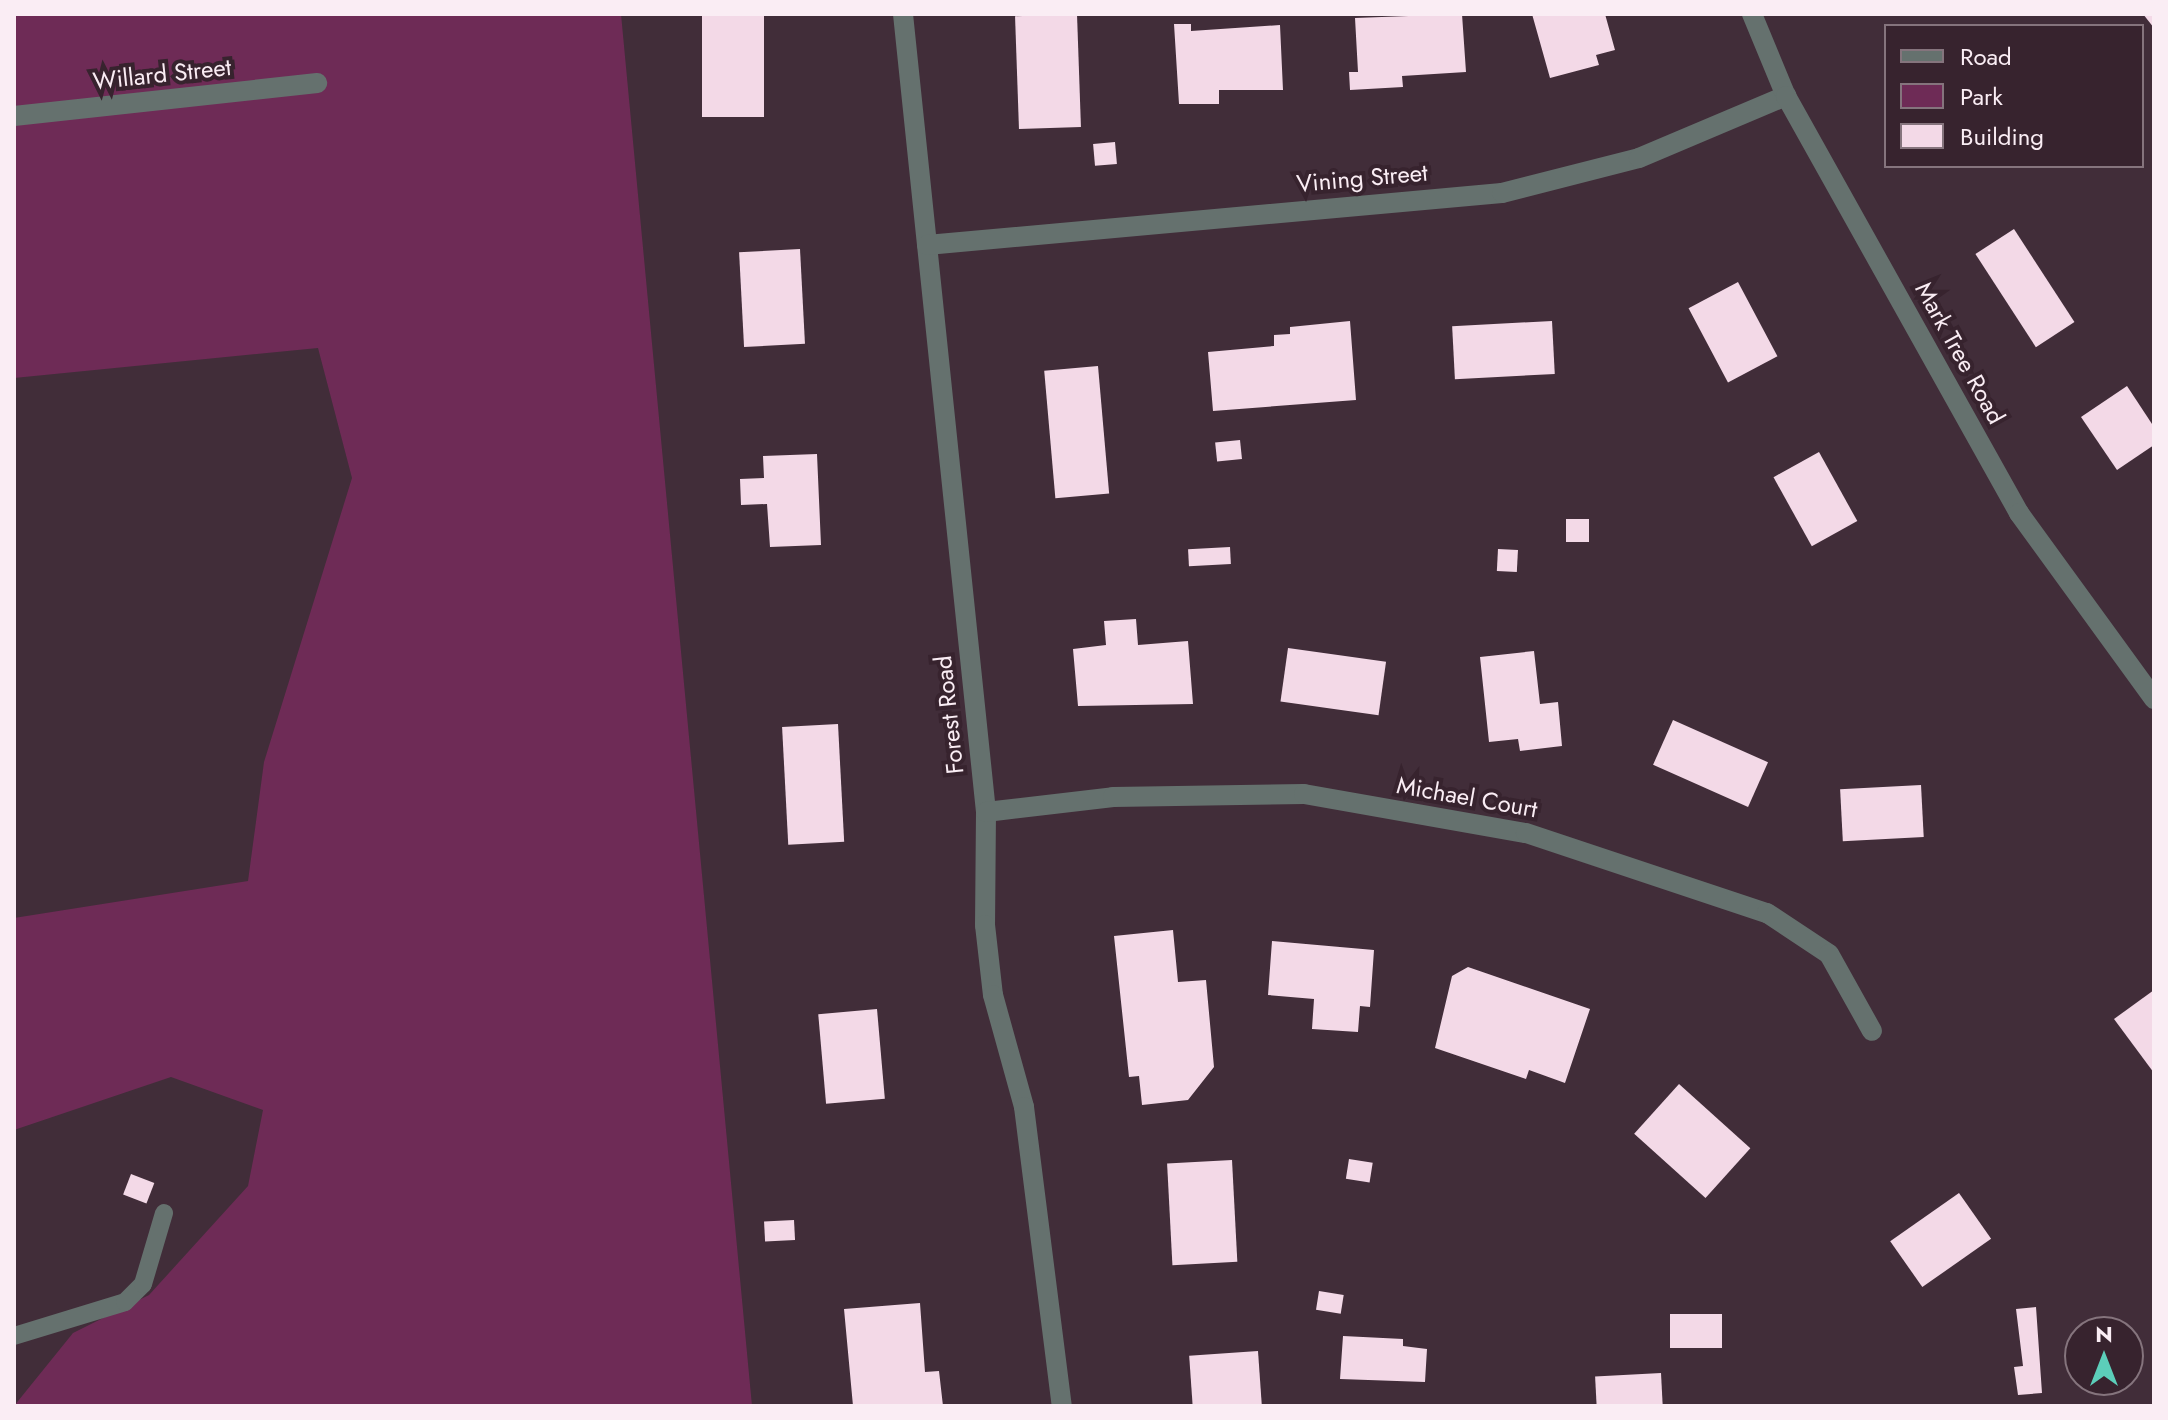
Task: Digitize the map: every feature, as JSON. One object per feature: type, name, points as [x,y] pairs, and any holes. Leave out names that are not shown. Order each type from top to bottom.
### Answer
[{"type":"street","name":"Forest Road","points":[[903,14],[986,812],[993,995],[1024,1107],[1062,1406]]},
{"type":"street","name":"Mark Tree Road","points":[[1752,14],[1786,96],[2019,513],[2154,699]]},
{"type":"street","name":"Willard Street","points":[[14,116],[317,83]]},
{"type":"street","name":"Vining Street","points":[[927,245],[1502,193],[1639,158],[1786,96]]},
{"type":"street","name":"Michael Court","points":[[986,812],[1113,797],[1304,794],[1542,837],[1767,913],[1829,954],[1872,1031]]},
{"type":"lane","points":[[14,1336],[125,1302],[143,1284],[164,1213]]},
{"type":"green space","points":[[14,14],[621,14],[752,1406],[14,1406],[73,1333],[149,1295],[248,1186],[263,1110],[171,1077],[14,1130],[14,918],[248,881],[264,762],[352,478],[318,348],[14,378]]},
{"type":"building","points":[[702,14],[764,14],[764,117],[702,117]]},
{"type":"building","points":[[1077,14],[1081,127],[1019,129],[1015,16]]},
{"type":"building","points":[[1462,14],[1466,72],[1402,76],[1403,87],[1350,90],[1349,72],[1358,72],[1355,18]]},
{"type":"building","points":[[1532,14],[1605,14],[1615,50],[1596,55],[1599,65],[1550,78]]},
{"type":"building","points":[[2143,14],[2154,14],[2154,28]]},
{"type":"building","points":[[1174,24],[1191,24],[1191,31],[1280,25],[1283,90],[1219,90],[1219,104],[1179,104]]},
{"type":"building","points":[[1115,142],[1117,164],[1095,166],[1093,144]]},
{"type":"building","points":[[2014,229],[2074,322],[2036,347],[1975,254]]},
{"type":"building","points":[[800,249],[805,344],[744,347],[739,252]]},
{"type":"building","points":[[1738,282],[1777,356],[1728,382],[1689,308]]},
{"type":"building","points":[[1350,321],[1356,400],[1213,411],[1208,352],[1274,346],[1274,335],[1290,334],[1290,327]]},
{"type":"building","points":[[1552,321],[1555,374],[1455,379],[1452,326]]},
{"type":"building","points":[[1098,366],[1109,494],[1055,498],[1044,371]]},
{"type":"building","points":[[2127,386],[2154,427],[2154,445],[2117,470],[2081,417]]},
{"type":"building","points":[[1240,440],[1242,459],[1217,462],[1215,443]]},
{"type":"building","points":[[1819,452],[1857,521],[1812,546],[1774,477]]},
{"type":"building","points":[[817,454],[821,545],[770,547],[767,504],[741,505],[740,479],[764,478],[763,456]]},
{"type":"building","points":[[1566,519],[1589,519],[1589,542],[1566,542]]},
{"type":"building","points":[[1230,547],[1231,564],[1189,566],[1188,549]]},
{"type":"building","points":[[1498,549],[1518,550],[1517,572],[1497,571]]},
{"type":"building","points":[[1136,619],[1138,645],[1188,641],[1193,704],[1078,706],[1073,649],[1106,645],[1104,621]]},
{"type":"building","points":[[1288,648],[1386,662],[1379,715],[1280,701]]},
{"type":"building","points":[[1534,651],[1540,704],[1558,702],[1562,746],[1520,751],[1518,739],[1489,742],[1480,657]]},
{"type":"building","points":[[1673,720],[1768,762],[1748,807],[1653,765]]},
{"type":"building","points":[[838,724],[844,842],[788,845],[782,727]]},
{"type":"building","points":[[1921,785],[1924,837],[1843,841],[1840,789]]},
{"type":"building","points":[[1173,930],[1178,982],[1206,980],[1214,1067],[1188,1100],[1142,1105],[1139,1076],[1129,1077],[1114,936]]},
{"type":"building","points":[[1272,941],[1374,950],[1370,1007],[1360,1006],[1358,1032],[1312,1029],[1314,999],[1268,995]]},
{"type":"building","points":[[1468,967],[1590,1009],[1565,1083],[1529,1070],[1526,1079],[1435,1048],[1452,976]]},
{"type":"building","points":[[2154,990],[2154,1073],[2114,1019]]},
{"type":"building","points":[[877,1009],[885,1099],[826,1104],[818,1014]]},
{"type":"building","points":[[1679,1084],[1750,1148],[1706,1198],[1634,1134]]},
{"type":"building","points":[[1349,1159],[1373,1163],[1370,1183],[1346,1179]]},
{"type":"building","points":[[1232,1160],[1237,1262],[1172,1265],[1167,1163]]},
{"type":"building","points":[[131,1174],[154,1183],[146,1203],[123,1195]]},
{"type":"building","points":[[1959,1193],[1991,1239],[1922,1287],[1890,1241]]},
{"type":"building","points":[[794,1220],[795,1240],[765,1242],[764,1222]]},
{"type":"building","points":[[1319,1291],[1344,1295],[1341,1314],[1316,1310]]},
{"type":"building","points":[[920,1303],[925,1372],[939,1371],[943,1406],[853,1406],[844,1309]]},
{"type":"building","points":[[2036,1307],[2042,1393],[2018,1395],[2014,1367],[2023,1366],[2016,1309]]},
{"type":"building","points":[[1670,1314],[1722,1314],[1722,1348],[1670,1348]]},
{"type":"building","points":[[1343,1336],[1403,1339],[1403,1346],[1427,1349],[1425,1382],[1340,1379]]},
{"type":"building","points":[[1258,1351],[1262,1406],[1193,1406],[1189,1356]]},
{"type":"building","points":[[1661,1373],[1663,1406],[1597,1406],[1595,1376]]}]
